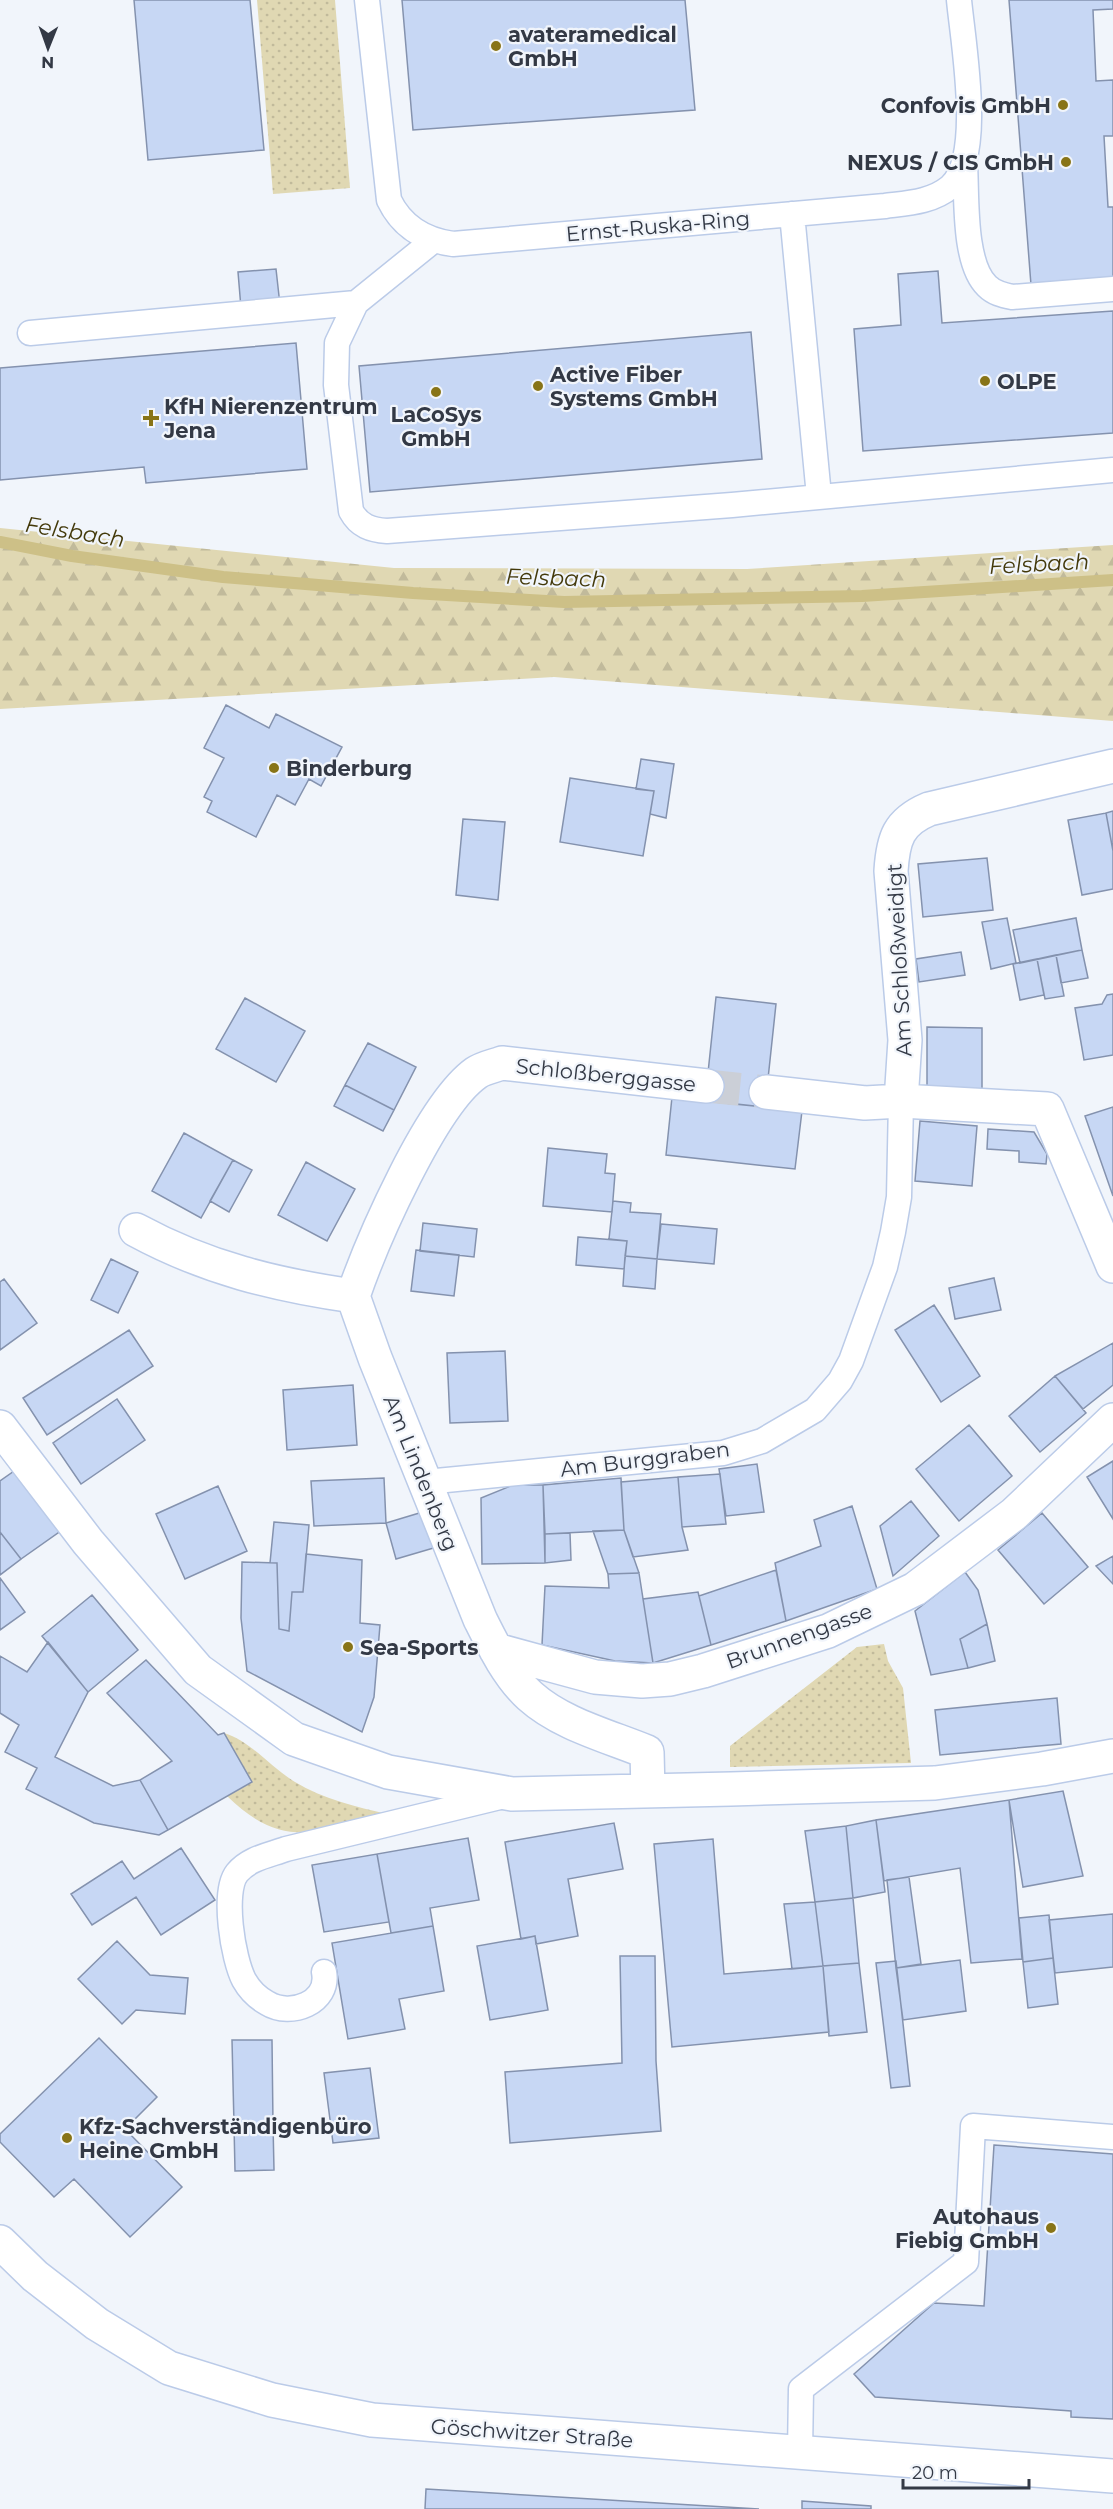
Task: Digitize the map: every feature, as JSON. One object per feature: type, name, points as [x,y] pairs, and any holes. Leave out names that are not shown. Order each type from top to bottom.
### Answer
[{"type":"street","name":"Am Schloßweidigt","points":[[901,1101],[905,1040],[891,871],[892,852],[901,829],[907,820],[929,809],[1113,766]]},
{"type":"street","name":"Schloßberggasse","points":[[353,1296],[369,1250],[426,1138],[459,1089],[478,1071],[502,1063],[706,1086]]},
{"type":"street","points":[[766,1092],[865,1103],[901,1101],[1047,1109],[1113,1266]]},
{"type":"street","points":[[136,1230],[214,1267],[294,1288],[353,1296]]},
{"type":"street","name":"Am Lindenberg","points":[[353,1296],[375,1358],[480,1619],[496,1650],[529,1695],[547,1709],[646,1752],[648,1791]]},
{"type":"street","name":"Brunnengasse","points":[[496,1650],[596,1677],[642,1681],[703,1671],[828,1631],[915,1589],[1014,1514],[1113,1420]]},
{"type":"street","points":[[0,1427],[87,1542],[198,1670],[294,1739],[388,1772],[512,1794],[648,1791],[935,1783],[1042,1769],[1113,1756]]},
{"type":"street","name":"Göschwitzer Straße","points":[[0,2242],[35,2276],[97,2324],[169,2368],[272,2400],[372,2421],[1113,2476]]},
{"type":"lane","name":"Ernst-Ruska-Ring","points":[[368,0],[387,192],[400,219],[410,228],[434,240],[468,243],[885,206],[930,199],[956,182],[965,164],[970,131],[959,0]]},
{"type":"lane","points":[[965,164],[973,259],[978,275],[987,286],[997,294],[1012,297],[1113,289]]},
{"type":"lane","points":[[792,214],[819,496]]},
{"type":"lane","points":[[434,240],[356,303],[337,343],[336,376],[351,512],[359,523],[377,530],[819,496],[1113,470]]},
{"type":"lane","points":[[30,333],[356,303]]},
{"type":"lane","name":"Am Burggraben","points":[[426,1482],[723,1453],[762,1441],[815,1410],[840,1381],[851,1362],[885,1267],[899,1197],[901,1101]]},
{"type":"lane","points":[[324,1972],[324,1989],[319,1998],[302,2006],[278,2007],[267,2004],[252,1991],[240,1970],[231,1923],[231,1887],[239,1870],[256,1860],[286,1850],[512,1794]]},
{"type":"lane","points":[[800,2452],[801,2389],[966,2262],[973,2126],[1113,2137]]},
{"type":"green space","points":[[257,0],[335,0],[350,188],[273,194]]},
{"type":"green space","points":[[0,528],[394,568],[747,569],[1113,545],[1113,721],[554,677],[0,709]]},
{"type":"green space","points":[[884,1644],[888,1661],[903,1688],[911,1763],[730,1767],[730,1746],[857,1647]]},
{"type":"green space","points":[[224,1733],[252,1748],[286,1776],[306,1788],[340,1802],[387,1814],[322,1831],[285,1831],[266,1825],[227,1796],[252,1782]]},
{"type":"building","points":[[134,0],[250,0],[264,150],[148,160]]},
{"type":"building","points":[[402,0],[685,0],[695,110],[413,130]]},
{"type":"building","points":[[1009,0],[1113,0],[1113,9],[1093,10],[1096,81],[1113,80],[1113,136],[1104,136],[1108,207],[1113,207],[1113,279],[1031,285]]},
{"type":"building","points":[[276,269],[280,305],[241,308],[238,272]]},
{"type":"building","name":"OLPE","points":[[938,271],[942,323],[1113,311],[1113,433],[863,451],[854,329],[901,325],[898,274]]},
{"type":"building","points":[[751,332],[762,459],[370,492],[359,366]]},
{"type":"building","name":"KfH Nierenzentrum Jena","points":[[296,343],[307,469],[146,483],[144,467],[0,480],[0,368]]},
{"type":"building","name":"Binderburg","points":[[226,705],[269,728],[276,714],[342,747],[321,786],[309,779],[295,805],[277,795],[256,837],[207,812],[212,801],[204,797],[224,758],[204,748]]},
{"type":"building","points":[[641,759],[674,764],[666,818],[650,814],[654,791],[636,789]]},
{"type":"building","points":[[570,778],[654,791],[643,856],[560,842]]},
{"type":"building","points":[[1113,811],[1113,851],[1106,813]]},
{"type":"building","points":[[1106,813],[1113,851],[1113,889],[1082,895],[1068,820]]},
{"type":"building","points":[[463,819],[505,822],[498,900],[456,895]]},
{"type":"building","points":[[987,858],[993,910],[923,917],[918,864]]},
{"type":"building","points":[[1007,918],[1016,963],[991,969],[982,922]]},
{"type":"building","points":[[1076,918],[1082,950],[1020,963],[1013,930]]},
{"type":"building","points":[[1082,950],[1088,978],[1061,983],[1056,955]]},
{"type":"building","points":[[961,952],[965,975],[919,982],[916,959]]},
{"type":"building","points":[[1056,955],[1064,996],[1045,999],[1037,959]]},
{"type":"building","points":[[1037,959],[1044,995],[1020,1000],[1013,964]]},
{"type":"building","points":[[1113,994],[1113,1055],[1084,1060],[1075,1008],[1102,1004],[1107,995]]},
{"type":"building","points":[[716,997],[776,1004],[765,1107],[705,1101]]},
{"type":"building","points":[[245,998],[305,1031],[276,1082],[216,1049]]},
{"type":"building","points":[[927,1027],[982,1028],[982,1091],[927,1091]]},
{"type":"building","points":[[368,1043],[416,1067],[394,1110],[345,1085]]},
{"type":"building","points":[[345,1085],[394,1110],[383,1131],[334,1106]]},
{"type":"building","points":[[672,1097],[802,1111],[795,1169],[666,1155]]},
{"type":"building","points":[[1113,1107],[1113,1196],[1085,1116]]},
{"type":"building","points":[[920,1121],[977,1126],[972,1186],[915,1181]]},
{"type":"building","points":[[988,1129],[1034,1132],[1047,1154],[1046,1164],[1019,1162],[1019,1151],[987,1149]]},
{"type":"building","points":[[184,1133],[233,1160],[201,1218],[152,1191]]},
{"type":"building","points":[[548,1148],[607,1154],[605,1173],[615,1174],[612,1212],[543,1206]]},
{"type":"building","points":[[233,1160],[252,1170],[229,1212],[210,1201]]},
{"type":"building","points":[[306,1162],[355,1189],[327,1241],[278,1215]]},
{"type":"building","points":[[613,1201],[631,1203],[630,1212],[661,1214],[657,1259],[625,1256],[627,1241],[609,1239]]},
{"type":"building","points":[[423,1223],[477,1229],[474,1257],[420,1251]]},
{"type":"building","points":[[661,1224],[717,1229],[714,1264],[657,1259]]},
{"type":"building","points":[[578,1237],[627,1241],[624,1269],[576,1265]]},
{"type":"building","points":[[416,1250],[459,1255],[454,1296],[411,1291]]},
{"type":"building","points":[[625,1256],[657,1259],[655,1289],[623,1286]]},
{"type":"building","points":[[111,1259],[138,1272],[118,1313],[91,1300]]},
{"type":"building","points":[[994,1278],[1001,1310],[955,1319],[949,1288]]},
{"type":"building","points":[[4,1279],[37,1323],[0,1350],[0,1282]]},
{"type":"building","points":[[934,1305],[980,1376],[941,1402],[895,1330]]},
{"type":"building","points":[[129,1330],[153,1366],[47,1435],[23,1398]]},
{"type":"building","points":[[1113,1343],[1113,1385],[1083,1409],[1055,1376]]},
{"type":"building","points":[[505,1351],[508,1421],[450,1423],[447,1353]]},
{"type":"building","points":[[1055,1376],[1086,1413],[1040,1452],[1009,1416]]},
{"type":"building","points":[[353,1385],[357,1445],[287,1450],[283,1390]]},
{"type":"building","points":[[117,1399],[145,1440],[81,1484],[53,1443]]},
{"type":"building","points":[[969,1425],[1012,1476],[959,1521],[916,1469]]},
{"type":"building","points":[[1113,1461],[1113,1519],[1087,1477]]},
{"type":"building","points":[[757,1464],[764,1512],[726,1516],[719,1469]]},
{"type":"building","points":[[17,1469],[62,1530],[21,1559],[0,1532],[0,1481]]},
{"type":"building","points":[[720,1474],[726,1524],[682,1527],[678,1477]]},
{"type":"building","points":[[678,1477],[682,1527],[688,1550],[633,1557],[624,1530],[621,1482]]},
{"type":"building","points":[[384,1478],[386,1523],[314,1526],[311,1481]]},
{"type":"building","points":[[621,1478],[624,1530],[545,1534],[543,1485]]},
{"type":"building","points":[[513,1485],[543,1485],[545,1563],[482,1564],[481,1498]]},
{"type":"building","points":[[218,1486],[247,1551],[185,1579],[156,1514]]},
{"type":"building","points":[[911,1501],[939,1536],[893,1576],[880,1526]]},
{"type":"building","points":[[852,1506],[877,1589],[786,1621],[775,1563],[821,1546],[814,1520]]},
{"type":"building","points":[[426,1511],[437,1547],[396,1559],[386,1523]]},
{"type":"building","points":[[1042,1513],[1088,1567],[1044,1604],[998,1550]]},
{"type":"building","points":[[274,1522],[309,1525],[303,1592],[292,1592],[289,1631],[279,1629],[277,1563],[270,1563]]},
{"type":"building","points":[[624,1530],[639,1573],[608,1574],[593,1531]]},
{"type":"building","points":[[0,1532],[21,1559],[0,1575]]},
{"type":"building","points":[[570,1533],[571,1560],[545,1563],[545,1534]]},
{"type":"building","points":[[306,1554],[362,1560],[360,1623],[380,1625],[374,1697],[362,1732],[247,1671],[241,1618],[242,1562],[277,1563],[279,1629],[289,1631],[292,1592],[303,1592]]},
{"type":"building","points":[[1113,1556],[1113,1584],[1096,1566]]},
{"type":"building","points":[[776,1570],[786,1621],[711,1645],[699,1596]]},
{"type":"building","points":[[965,1572],[978,1590],[987,1624],[960,1639],[968,1668],[931,1675],[915,1611]]},
{"type":"building","points":[[639,1573],[653,1663],[615,1661],[542,1645],[545,1586],[609,1588],[608,1574]]},
{"type":"building","points":[[0,1578],[25,1612],[0,1630]]},
{"type":"building","points":[[698,1592],[711,1645],[653,1663],[643,1599]]},
{"type":"building","points":[[92,1595],[138,1650],[88,1692],[42,1636]]},
{"type":"building","points":[[987,1624],[995,1661],[968,1668],[960,1639]]},
{"type":"building","points":[[48,1642],[88,1692],[55,1757],[113,1786],[140,1780],[168,1830],[159,1835],[94,1823],[26,1789],[37,1768],[5,1752],[19,1725],[0,1713],[0,1656],[27,1672]]},
{"type":"building","points":[[146,1660],[218,1735],[224,1733],[252,1782],[168,1830],[140,1780],[172,1761],[107,1693]]},
{"type":"building","points":[[1057,1698],[1061,1744],[940,1755],[935,1710]]},
{"type":"building","points":[[1063,1791],[1083,1876],[1023,1887],[1009,1800]]},
{"type":"building","points":[[1009,1800],[1022,1959],[971,1963],[960,1868],[884,1881],[876,1820]]},
{"type":"building","points":[[876,1820],[885,1892],[853,1898],[846,1826]]},
{"type":"building","points":[[614,1823],[623,1869],[568,1879],[578,1936],[536,1944],[535,1936],[521,1939],[505,1842]]},
{"type":"building","points":[[846,1826],[853,1898],[815,1902],[805,1831]]},
{"type":"building","points":[[468,1838],[479,1900],[430,1908],[433,1926],[391,1933],[377,1854]]},
{"type":"building","points":[[713,1839],[724,1974],[823,1966],[829,2032],[672,2047],[654,1844]]},
{"type":"building","points":[[181,1848],[215,1900],[161,1935],[136,1897],[92,1925],[71,1894],[122,1861],[134,1879]]},
{"type":"building","points":[[377,1854],[389,1922],[324,1932],[312,1865]]},
{"type":"building","points":[[909,1877],[921,1964],[896,1968],[887,1880]]},
{"type":"building","points":[[853,1898],[859,1963],[823,1966],[815,1902]]},
{"type":"building","points":[[815,1902],[823,1966],[792,1969],[784,1904]]},
{"type":"building","points":[[1113,1914],[1113,1967],[1055,1973],[1049,1920]]},
{"type":"building","points":[[1049,1915],[1053,1958],[1023,1962],[1019,1918]]},
{"type":"building","points":[[433,1926],[444,1991],[399,1999],[405,2029],[348,2039],[332,1943]]},
{"type":"building","points":[[535,1936],[548,2010],[490,2020],[477,1946]]},
{"type":"building","points":[[117,1941],[150,1975],[188,1978],[185,2014],[136,2010],[122,2024],[78,1979]]},
{"type":"building","points":[[620,1956],[655,1956],[656,2061],[661,2131],[510,2143],[505,2072],[622,2063]]},
{"type":"building","points":[[1053,1958],[1058,2004],[1028,2008],[1023,1962]]},
{"type":"building","points":[[960,1960],[966,2011],[903,2020],[896,1968]]},
{"type":"building","points":[[896,1961],[910,2086],[891,2088],[876,1963]]},
{"type":"building","points":[[859,1963],[867,2032],[829,2036],[823,1966]]},
{"type":"building","name":"Kfz-Sachverständigenbüro Heine GmbH","points":[[99,2038],[157,2097],[125,2129],[182,2187],[130,2237],[74,2179],[54,2197],[0,2142],[0,2134]]},
{"type":"building","points":[[232,2040],[272,2040],[273,2124],[234,2125]]},
{"type":"building","points":[[370,2068],[379,2138],[333,2143],[324,2073]]},
{"type":"building","points":[[273,2124],[274,2170],[235,2171],[234,2125]]},
{"type":"building","name":"Autohaus Fiebig GmbH","points":[[994,2145],[1113,2154],[1113,2419],[1071,2417],[1071,2411],[875,2397],[854,2374],[934,2303],[984,2306]]},
{"type":"building","points":[[426,2489],[759,2509],[425,2509]]},
{"type":"building","points":[[802,2501],[871,2506],[871,2509],[802,2509]]},
{"type":"waterway","name":"Felsbach","points":[[0,542],[72,556],[223,577],[413,593],[564,602],[862,596],[1113,580]]},
{"type":"tunnel","points":[[707,1086],[766,1092]]},
{"type":"place","name":"avateramedical GmbH","points":[[496,46]]},
{"type":"place","name":"Confovis GmbH","points":[[1063,105]]},
{"type":"place","name":"NEXUS / CIS GmbH","points":[[1066,162]]},
{"type":"place","name":"OLPE","points":[[985,381]]},
{"type":"place","name":"Active Fiber Systems GmbH","points":[[538,386]]},
{"type":"place","name":"LaCoSys GmbH","points":[[436,392]]},
{"type":"place","name":"KfH Nierenzentrum Jena","points":[[151,418]]},
{"type":"place","name":"Binderburg","points":[[274,768]]},
{"type":"place","name":"Sea-Sports","points":[[348,1647]]},
{"type":"place","name":"Kfz-Sachverständigenbüro Heine GmbH","points":[[67,2138]]},
{"type":"place","name":"Autohaus Fiebig GmbH","points":[[1051,2228]]}]
